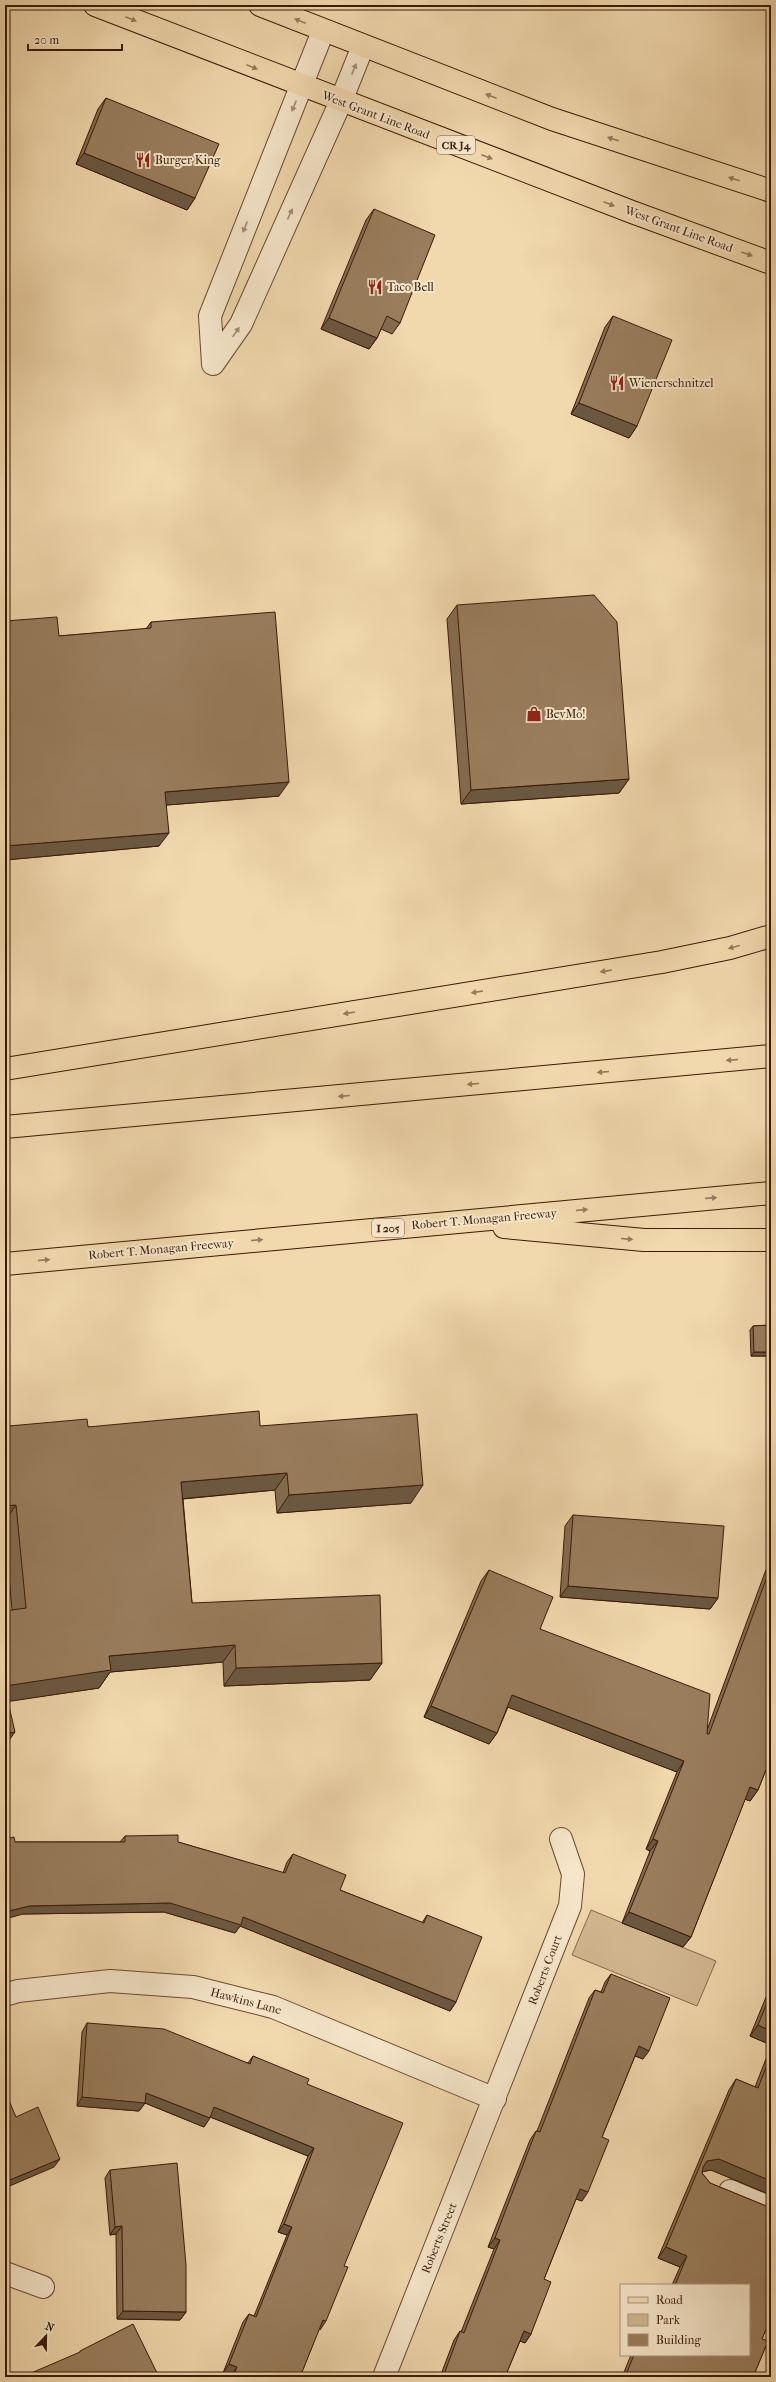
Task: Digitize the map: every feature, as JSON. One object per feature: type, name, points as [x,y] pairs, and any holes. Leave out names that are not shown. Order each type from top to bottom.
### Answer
[{"type":"main road","name":"West Grant Line Road","points":[[95,5],[301,86],[632,212],[771,263]]},
{"type":"main road","points":[[260,5],[323,31],[552,119],[771,191]]},
{"type":"main road","points":[[5,1069],[662,962],[730,948],[771,936]]},
{"type":"main road","points":[[5,1127],[771,1056]]},
{"type":"main road","name":"Robert T. Monagan Freeway","points":[[5,1264],[771,1193]]},
{"type":"main road","points":[[449,1222],[644,1240],[771,1240]]},
{"type":"street","points":[[323,31],[210,316],[213,364],[241,324],[341,101],[363,46]]},
{"type":"street","name":"Roberts Court","points":[[495,2099],[570,1906],[573,1874],[561,1839]]},
{"type":"street","name":"Hawkins Lane","points":[[5,1995],[18,1991],[110,1982],[194,1987],[273,2007],[495,2099]]},
{"type":"street","name":"Roberts Street","points":[[384,2377],[495,2099]]},
{"type":"street","points":[[714,2184],[771,2208]]},
{"type":"street","points":[[5,2273],[43,2286]]},
{"type":"green space","points":[[591,1910],[716,1961],[697,2006],[572,1955]]},
{"type":"building","name":"Burger King","points":[[106,98],[219,144],[195,198],[84,153]]},
{"type":"building","name":"Taco Bell","points":[[374,209],[435,235],[400,323],[387,316],[377,338],[329,318]]},
{"type":"building","name":"Wienerschnitzel","points":[[613,316],[672,340],[637,426],[579,403]]},
{"type":"building","name":"BevMo!","points":[[594,595],[617,622],[629,779],[471,790],[457,605]]},
{"type":"building","points":[[275,612],[289,782],[165,792],[169,833],[5,846],[5,621],[57,617],[59,636],[151,628],[151,622]]},
{"type":"building","points":[[771,1325],[771,1352],[754,1352],[753,1326]]},
{"type":"building","points":[[259,1411],[260,1426],[417,1414],[423,1485],[289,1495],[287,1473],[181,1482],[192,1603],[380,1595],[382,1663],[236,1668],[235,1645],[109,1656],[111,1670],[5,1686],[5,1611],[26,1608],[16,1505],[5,1506],[5,1429],[9,1428],[9,1426],[87,1419],[88,1427]]},
{"type":"building","points":[[573,1515],[724,1526],[718,1598],[568,1586]]},
{"type":"building","points":[[771,1566],[771,1757],[758,1790],[750,1787],[691,1937],[629,1912],[658,1841],[653,1839],[684,1761],[512,1695],[497,1733],[431,1706],[489,1570],[553,1597],[540,1629],[710,1694],[707,1734],[709,1734]]},
{"type":"building","points":[[5,1689],[15,1732],[5,1734]]},
{"type":"building","points":[[178,1835],[178,1842],[285,1873],[293,1854],[346,1875],[340,1890],[424,1923],[427,1915],[482,1937],[456,2002],[243,1917],[241,1925],[170,1903],[29,1906],[5,1912],[5,1839],[14,1837],[15,1842],[125,1842],[125,1836]]},
{"type":"building","points":[[611,1974],[670,1998],[649,2051],[639,2046],[602,2137],[609,2140],[588,2192],[580,2189],[544,2279],[551,2282],[531,2334],[524,2331],[505,2377],[443,2377],[460,2331],[464,2333],[500,2240],[495,2238],[536,2131],[540,2132],[595,1990],[603,1993]]},
{"type":"building","points":[[771,1993],[771,2031],[758,2025]]},
{"type":"building","points":[[87,2023],[164,2029],[250,2064],[253,2056],[309,2079],[307,2084],[403,2123],[344,2266],[348,2267],[326,2321],[323,2320],[300,2377],[233,2377],[237,2367],[229,2364],[249,2314],[256,2317],[292,2227],[284,2224],[314,2148],[214,2107],[210,2118],[146,2093],[145,2103],[82,2097]]},
{"type":"building","points":[[771,2055],[771,2181],[719,2159],[707,2161],[703,2167],[702,2173],[710,2183],[771,2208],[771,2317],[762,2339],[768,2341],[753,2377],[625,2377],[634,2356],[750,2356],[750,2284],[675,2284],[687,2256],[666,2247],[736,2079],[758,2088]]},
{"type":"building","points":[[5,2091],[16,2117],[38,2107],[60,2159],[5,2182]]},
{"type":"building","points":[[177,2163],[186,2265],[186,2312],[123,2311],[122,2226],[115,2227],[110,2170]]},
{"type":"building","points":[[133,2324],[159,2377],[22,2377],[80,2352]]},
{"type":"place","name":"Burger King","points":[[143,160]]},
{"type":"place","name":"Taco Bell","points":[[375,287]]},
{"type":"place","name":"Wienerschnitzel","points":[[617,383]]},
{"type":"place","name":"BevMo!","points":[[534,714]]}]
